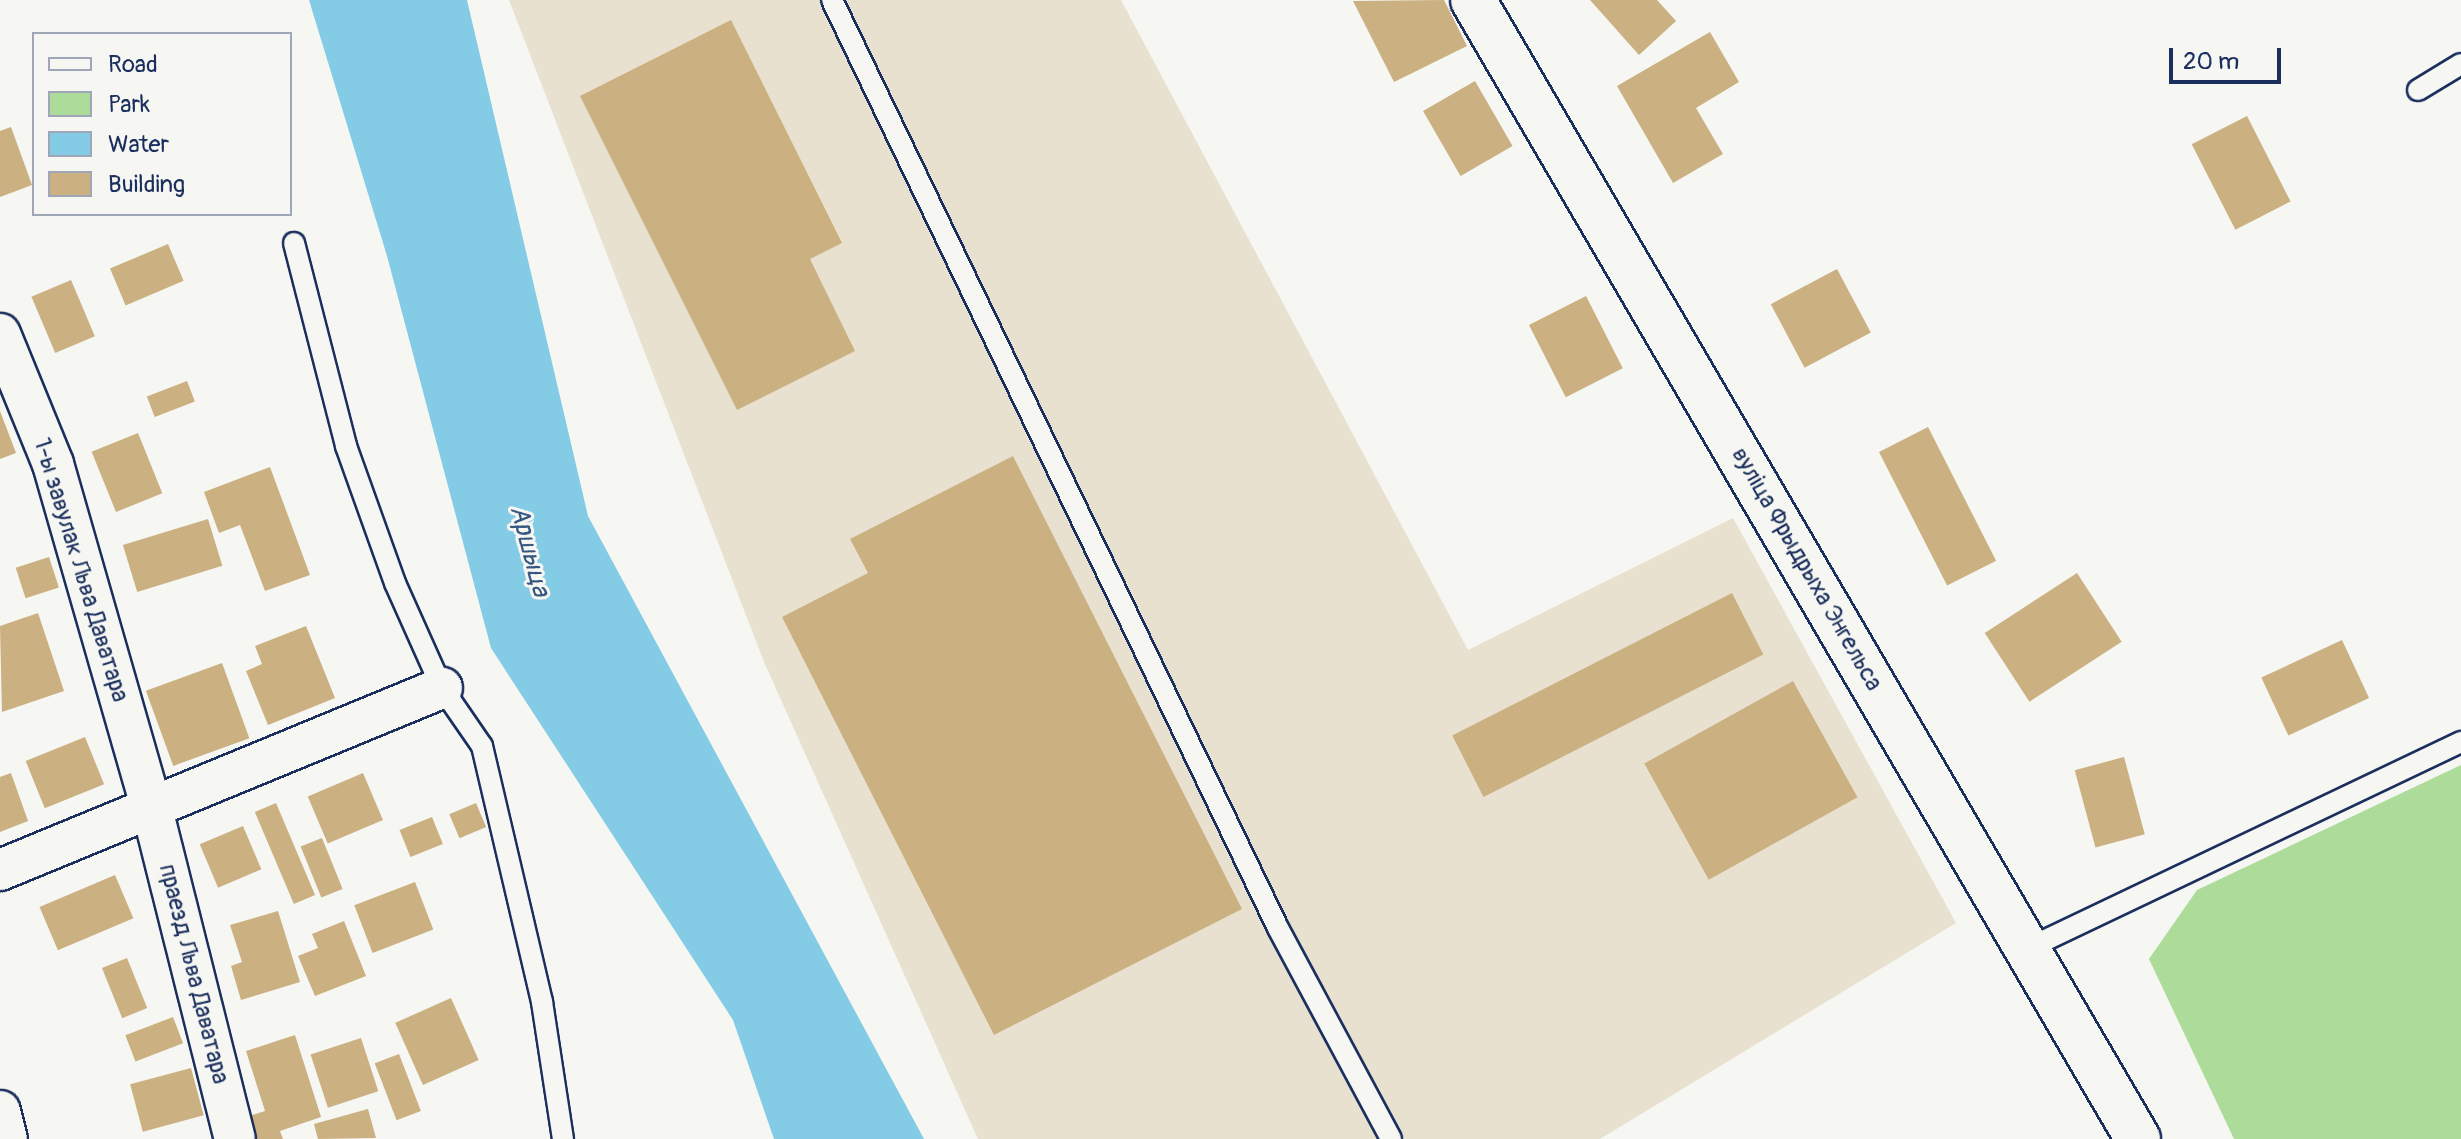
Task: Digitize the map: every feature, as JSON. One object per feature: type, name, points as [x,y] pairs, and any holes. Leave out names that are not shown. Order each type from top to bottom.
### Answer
[{"type":"street","name":"вуліца Фрыдрыха Энгельса","points":[[1473,0],[2138,1139]]},
{"type":"street","name":"1-ы завулак Льва Даватара","points":[[0,334],[53,464],[152,809]]},
{"type":"street","points":[[0,870],[442,688]]},
{"type":"street","name":"праезд Льва Даватара","points":[[152,809],[235,1139]]},
{"type":"street","points":[[0,1111],[7,1139]]},
{"type":"lane","points":[[832,0],[1278,928],[1391,1139]]},
{"type":"lane","points":[[2418,90],[2461,64]]},
{"type":"lane","points":[[294,243],[346,446],[395,583],[442,688],[482,746],[542,1002],[563,1139]]},
{"type":"lane","points":[[2029,948],[2461,742]]},
{"type":"shaded area","points":[[509,0],[1121,0],[1468,650],[1733,518],[1956,923],[1600,1139],[978,1139],[764,662]]},
{"type":"green space","points":[[2461,765],[2461,1139],[2234,1139],[2149,959],[2197,890]]},
{"type":"water","name":"Аршыца","points":[[309,0],[467,0],[588,516],[924,1139],[774,1139],[733,1020],[491,648],[387,256]]},
{"type":"building","points":[[1444,0],[1467,46],[1394,82],[1353,1]]},
{"type":"building","points":[[1590,0],[1657,0],[1676,21],[1639,55]]},
{"type":"building","points":[[731,20],[842,243],[810,259],[855,351],[737,410],[580,96]]},
{"type":"building","points":[[1710,32],[1739,82],[1696,108],[1723,154],[1673,183],[1617,86]]},
{"type":"building","points":[[1475,81],[1513,146],[1461,176],[1423,111]]},
{"type":"building","points":[[2247,116],[2291,202],[2235,230],[2192,144]]},
{"type":"building","points":[[11,127],[32,185],[0,197],[0,131]]},
{"type":"building","points":[[168,244],[184,281],[126,305],[110,269]]},
{"type":"building","points":[[1837,269],[1871,333],[1805,368],[1771,304]]},
{"type":"building","points":[[71,280],[95,336],[55,353],[31,297]]},
{"type":"building","points":[[1586,296],[1623,368],[1566,397],[1529,325]]},
{"type":"building","points":[[187,381],[195,402],[155,417],[147,396]]},
{"type":"building","points":[[0,411],[16,453],[0,459]]},
{"type":"building","points":[[1928,427],[1996,561],[1947,586],[1879,452]]},
{"type":"building","points":[[138,433],[162,493],[116,512],[92,452]]},
{"type":"building","points":[[1013,456],[1242,909],[994,1035],[782,617],[868,573],[850,539]]},
{"type":"building","points":[[270,467],[310,575],[265,591],[240,525],[219,533],[204,492]]},
{"type":"building","points":[[208,519],[222,566],[137,592],[123,545]]},
{"type":"building","points":[[49,557],[59,587],[26,598],[16,568]]},
{"type":"building","points":[[2077,573],[2122,642],[2029,702],[1985,633]]},
{"type":"building","points":[[1732,593],[1763,654],[1484,797],[1452,736]]},
{"type":"building","points":[[38,613],[64,691],[2,712],[0,626]]},
{"type":"building","points":[[306,626],[335,698],[268,725],[246,671],[262,664],[255,646]]},
{"type":"building","points":[[2342,640],[2369,698],[2288,736],[2261,678]]},
{"type":"building","points":[[222,663],[249,738],[173,766],[146,691]]},
{"type":"building","points":[[1793,681],[1857,797],[1709,880],[1644,763]]},
{"type":"building","points":[[85,737],[104,784],[45,808],[26,761]]},
{"type":"building","points":[[2124,757],[2145,834],[2095,847],[2075,770]]},
{"type":"building","points":[[11,773],[28,821],[0,832],[0,777]]},
{"type":"building","points":[[363,773],[383,820],[328,843],[308,796]]},
{"type":"building","points":[[276,803],[315,895],[294,904],[255,812]]},
{"type":"building","points":[[476,803],[486,827],[459,838],[449,814]]},
{"type":"building","points":[[432,817],[443,844],[410,857],[400,830]]},
{"type":"building","points":[[243,826],[261,869],[218,888],[200,844]]},
{"type":"building","points":[[322,838],[343,889],[321,898],[301,847]]},
{"type":"building","points":[[115,875],[133,918],[58,950],[40,907]]},
{"type":"building","points":[[415,882],[433,930],[373,953],[354,905]]},
{"type":"building","points":[[278,911],[300,982],[241,1000],[231,966],[242,962],[230,925]]},
{"type":"building","points":[[344,921],[366,976],[315,996],[298,956],[318,948],[312,934]]},
{"type":"building","points":[[127,958],[147,1008],[122,1018],[102,968]]},
{"type":"building","points":[[451,998],[479,1060],[423,1085],[395,1023]]},
{"type":"building","points":[[173,1017],[183,1043],[135,1061],[125,1035]]},
{"type":"building","points":[[295,1035],[321,1117],[280,1131],[283,1139],[254,1139],[246,1117],[265,1111],[246,1051]]},
{"type":"building","points":[[361,1038],[378,1091],[328,1108],[311,1054]]},
{"type":"building","points":[[399,1054],[421,1111],[397,1120],[375,1063]]},
{"type":"building","points":[[191,1068],[204,1115],[143,1132],[130,1084]]},
{"type":"building","points":[[368,1109],[376,1138],[318,1139],[314,1124]]}]
